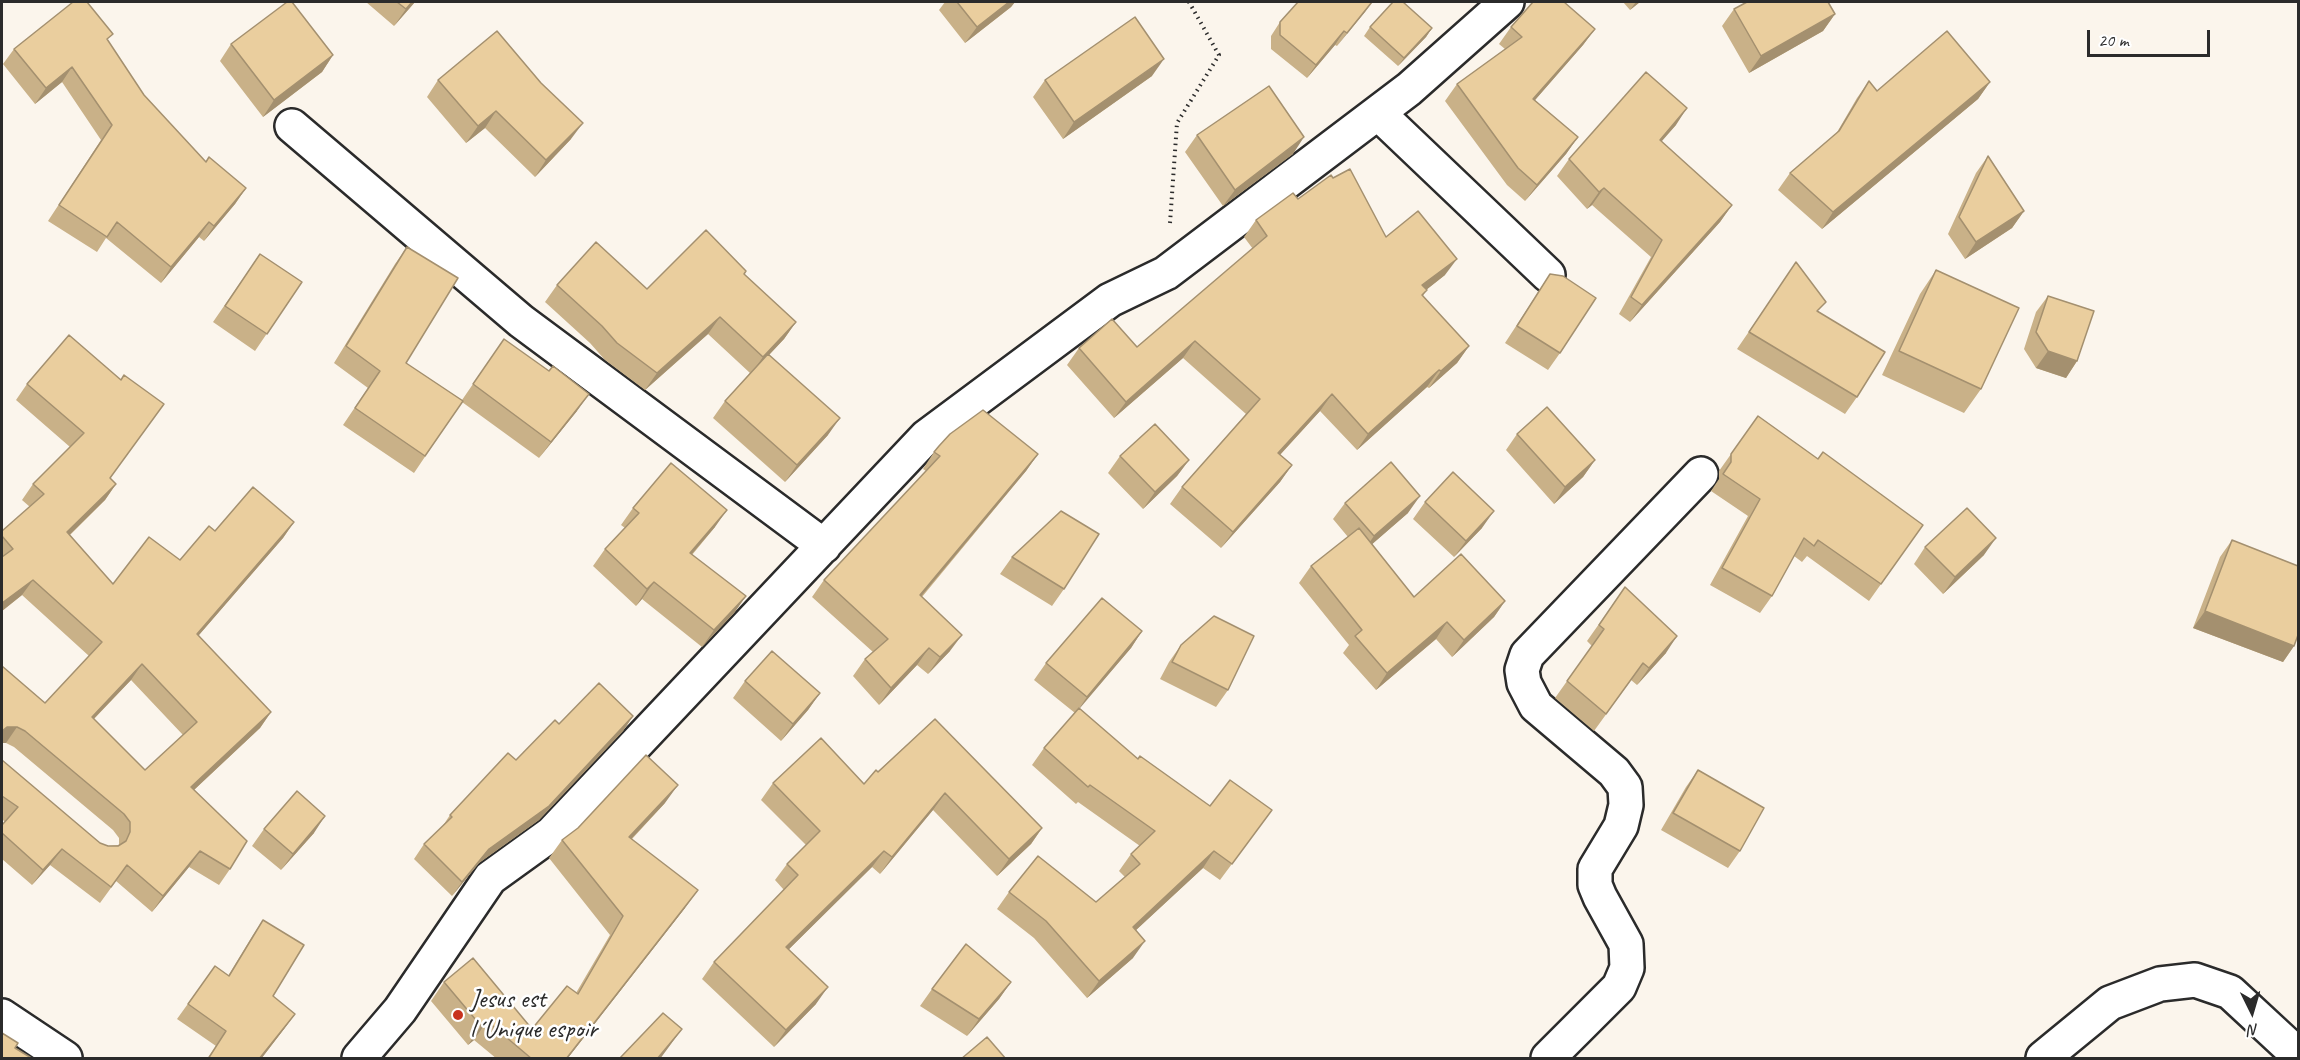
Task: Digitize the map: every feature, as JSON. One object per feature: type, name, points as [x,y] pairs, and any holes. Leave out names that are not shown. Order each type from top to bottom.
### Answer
[{"type":"street","points":[[359,1059],[400,1010],[490,878],[551,834],[926,437],[1110,300],[1166,273],[1409,89],[1507,2]]},
{"type":"street","points":[[1378,112],[1548,275]]},
{"type":"street","points":[[292,126],[521,321],[824,546]]},
{"type":"street","points":[[1548,1059],[1619,987],[1626,968],[1626,944],[1600,897],[1595,885],[1594,869],[1621,826],[1626,805],[1625,787],[1614,772],[1536,706],[1524,683],[1522,670],[1527,655],[1701,474]]},
{"type":"street","points":[[2043,1059],[2110,1003],[2160,984],[2195,980],[2230,992],[2298,1055]]},
{"type":"street","points":[[2,1016],[65,1059]]},
{"type":"path","points":[[1166,273],[1177,123],[1219,55],[1189,2]]},
{"type":"building","points":[[73,2],[87,2],[113,34],[107,39],[144,95],[206,162],[209,157],[246,188],[214,226],[209,222],[171,267],[117,222],[107,237],[59,205],[112,125],[72,67],[46,88],[14,49]]},
{"type":"building","points":[[287,2],[292,2],[333,55],[274,100],[231,44]]},
{"type":"building","points":[[397,2],[412,2],[406,9]]},
{"type":"building","points":[[957,2],[1009,2],[977,27]]},
{"type":"building","points":[[1298,2],[1372,2],[1347,33],[1344,31],[1316,65],[1280,35],[1280,22]]},
{"type":"building","points":[[1393,2],[1403,2],[1432,28],[1404,58],[1370,27]]},
{"type":"building","points":[[1533,2],[1564,2],[1595,29],[1533,99],[1578,137],[1537,185],[1518,168],[1457,84],[1522,37],[1511,27]]},
{"type":"building","points":[[1747,2],[1828,2],[1835,14],[1761,56],[1734,9]]},
{"type":"building","points":[[1135,17],[1164,59],[1074,122],[1045,80]]},
{"type":"building","points":[[497,31],[541,83],[583,123],[546,160],[496,111],[478,126],[438,80]]},
{"type":"building","points":[[1947,31],[1990,82],[1833,212],[1790,173],[1839,131],[1869,81],[1877,91]]},
{"type":"building","points":[[1646,72],[1687,108],[1660,140],[1732,205],[1642,305],[1631,297],[1662,240],[1604,188],[1599,192],[1569,159]]},
{"type":"building","points":[[1269,86],[1304,137],[1235,190],[1197,135]]},
{"type":"building","points":[[1988,156],[2024,211],[1976,242],[1959,217]]},
{"type":"building","points":[[1350,169],[1386,237],[1418,211],[1457,259],[1422,285],[1427,290],[1422,295],[1469,346],[1368,434],[1332,394],[1278,453],[1292,465],[1233,532],[1182,487],[1260,399],[1195,341],[1126,402],[1079,348],[1112,319],[1137,347],[1267,236],[1256,220],[1293,193],[1298,199],[1331,175],[1333,178]]},
{"type":"building","points":[[706,230],[746,271],[744,274],[796,322],[763,357],[720,317],[657,373],[617,343],[557,285],[596,242],[647,289]]},
{"type":"building","points":[[407,247],[458,278],[406,363],[463,401],[425,456],[355,408],[380,371],[346,346]]},
{"type":"building","points":[[260,254],[302,282],[267,334],[225,306]]},
{"type":"building","points":[[1796,262],[1826,302],[1817,311],[1885,352],[1857,397],[1749,332]]},
{"type":"building","points":[[1936,270],[2019,308],[1981,389],[1899,351]]},
{"type":"building","points":[[1550,274],[1563,276],[1596,298],[1560,353],[1517,326]]},
{"type":"building","points":[[2048,296],[2094,311],[2077,361],[2048,351],[2036,332]]},
{"type":"building","points":[[69,335],[121,380],[124,375],[164,404],[110,478],[116,484],[67,532],[113,584],[149,537],[180,560],[209,526],[215,531],[253,487],[294,522],[197,634],[271,712],[191,787],[247,841],[230,869],[200,851],[163,896],[127,865],[111,887],[62,849],[43,870],[2,833],[2,825],[18,807],[2,796],[2,760],[100,843],[118,846],[126,841],[130,832],[130,822],[124,814],[25,731],[17,727],[7,727],[2,731],[2,666],[45,703],[102,642],[33,580],[2,603],[2,557],[13,549],[2,536],[2,531],[44,494],[33,484],[84,433],[27,384]],"holes":[[[142,664],[197,722],[145,770],[92,717]]]},
{"type":"building","points":[[504,339],[549,371],[553,366],[589,394],[551,442],[473,384]]},
{"type":"building","points":[[768,354],[840,418],[797,465],[725,401]]},
{"type":"building","points":[[1547,407],[1595,460],[1565,487],[1517,434]]},
{"type":"building","points":[[983,410],[1038,454],[920,595],[962,635],[940,657],[929,648],[891,688],[865,659],[888,639],[824,580],[940,456],[934,452],[950,434]]},
{"type":"building","points":[[1758,416],[1818,459],[1823,452],[1923,525],[1881,584],[1818,540],[1814,546],[1804,538],[1772,596],[1722,568],[1760,499],[1723,474],[1731,462],[1731,454]]},
{"type":"building","points":[[1155,424],[1189,460],[1155,492],[1120,456]]},
{"type":"building","points":[[1391,462],[1420,496],[1374,536],[1345,503]]},
{"type":"building","points":[[671,463],[727,510],[690,553],[746,596],[714,630],[654,582],[647,589],[605,549],[639,513],[633,508]]},
{"type":"building","points":[[1453,472],[1494,511],[1466,541],[1425,502]]},
{"type":"building","points":[[1967,508],[1996,538],[1955,577],[1925,547]]},
{"type":"building","points":[[1061,511],[1099,534],[1064,589],[1012,557]]},
{"type":"building","points":[[1359,528],[1414,597],[1461,554],[1505,601],[1464,640],[1447,622],[1387,673],[1355,636],[1362,630],[1311,566]]},
{"type":"building","points":[[2232,540],[2298,566],[2298,635],[2294,646],[2205,611]]},
{"type":"building","points":[[1625,587],[1677,636],[1649,668],[1643,663],[1606,714],[1567,681],[1604,629],[1599,625]]},
{"type":"building","points":[[1102,598],[1142,631],[1087,697],[1046,663]]},
{"type":"building","points":[[1214,616],[1254,636],[1228,690],[1172,662],[1181,645]]},
{"type":"building","points":[[772,651],[820,693],[793,724],[745,681]]},
{"type":"building","points":[[599,683],[633,716],[549,806],[489,849],[462,882],[424,844],[452,817],[450,815],[508,753],[516,760],[555,720],[559,724]]},
{"type":"building","points":[[1079,708],[1138,759],[1140,756],[1210,806],[1230,780],[1272,810],[1232,864],[1214,851],[1133,927],[1145,941],[1099,981],[1046,921],[1009,892],[1038,856],[1096,902],[1140,864],[1131,854],[1155,831],[1090,785],[1088,787],[1044,748]]},
{"type":"building","points":[[935,719],[1042,828],[1009,859],[945,793],[892,857],[884,851],[786,947],[828,987],[786,1030],[714,962],[798,875],[787,864],[820,831],[773,783],[821,738],[864,784],[876,770],[878,772]]},
{"type":"building","points":[[646,755],[678,785],[629,837],[698,890],[566,1059],[532,1059],[487,1021],[481,1026],[444,982],[473,958],[532,1029],[567,986],[578,994],[623,916],[562,840],[578,828]]},
{"type":"building","points":[[1698,770],[1764,808],[1740,851],[1673,813]]},
{"type":"building","points":[[297,791],[325,816],[293,854],[264,829]]},
{"type":"building","points":[[263,920],[304,945],[273,996],[295,1014],[259,1059],[208,1059],[226,1031],[188,1004],[215,966],[229,976]]},
{"type":"building","points":[[966,944],[1011,982],[979,1019],[932,989]]},
{"type":"building","points":[[663,1013],[682,1029],[657,1059],[619,1059]]},
{"type":"building","points":[[2,1033],[18,1043],[15,1048],[33,1059],[2,1059]]},
{"type":"building","points":[[987,1037],[1006,1059],[961,1059]]},
{"type":"place","name":"Jesus est l´Unique espoir","points":[[458,1015]]}]
